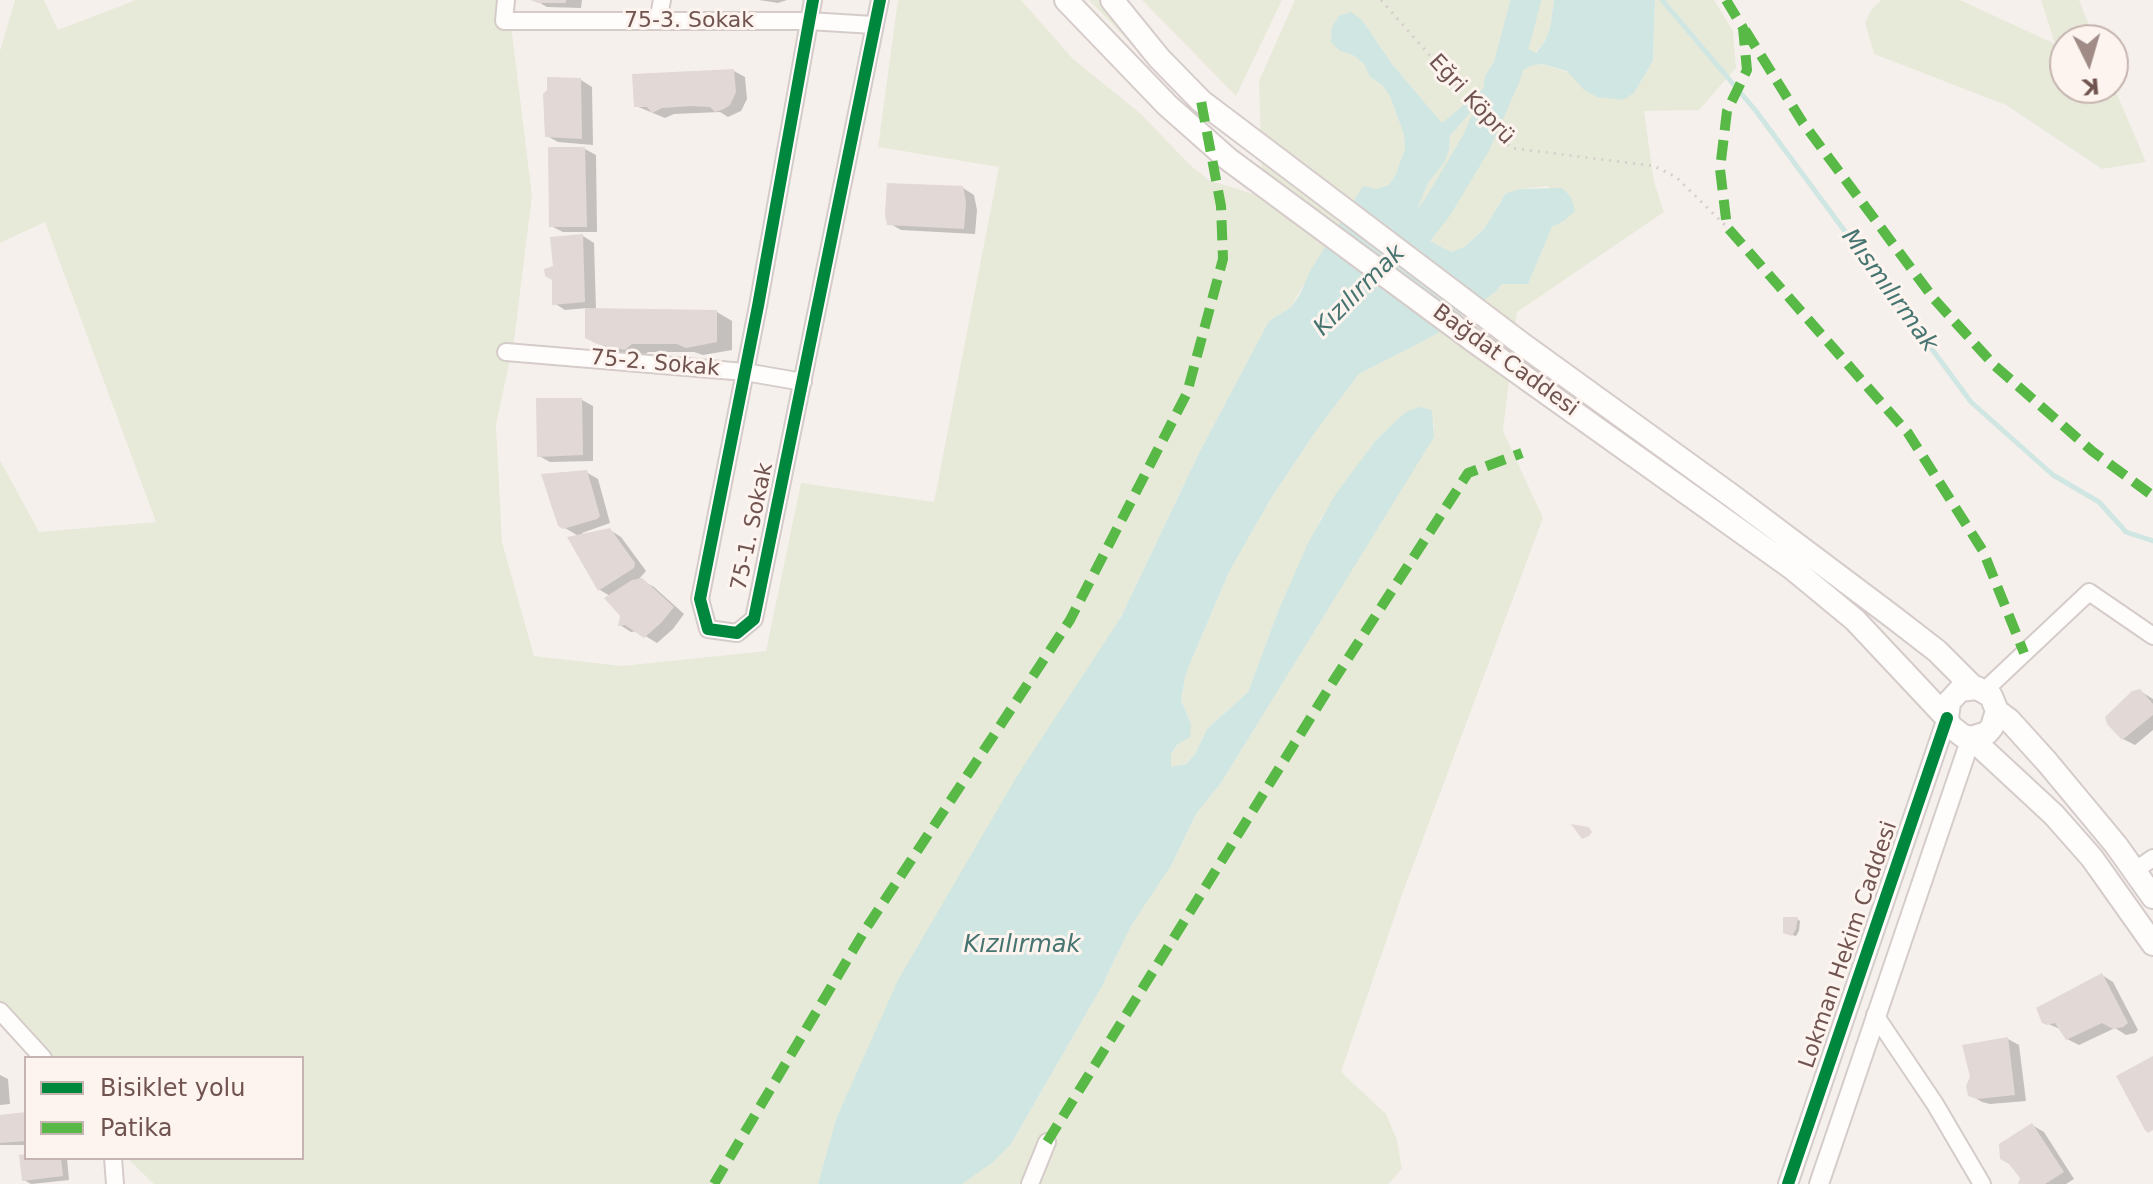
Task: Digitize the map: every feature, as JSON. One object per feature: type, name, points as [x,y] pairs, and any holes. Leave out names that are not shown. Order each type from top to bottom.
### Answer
[{"type":"main road","name":"Bağdat Caddesi","points":[[1066,0],[1167,105],[1228,159],[1779,559],[1855,620],[1947,718],[1950,726],[1971,738],[2054,815],[2092,858],[2153,944]]},
{"type":"main road","name":"Bağdat Caddesi","points":[[1112,0],[1159,58],[1201,101],[1522,344],[1893,617],[1991,696],[1997,711],[2009,720],[2144,864],[2153,897]]},
{"type":"main road","points":[[1947,718],[1949,702],[1954,695],[1960,690],[1979,689]]},
{"type":"main road","points":[[1971,738],[1987,733],[1996,719],[1997,711]]},
{"type":"street","name":"75-3. Sokak","points":[[506,0],[504,21],[809,21],[873,25]]},
{"type":"street","points":[[658,21],[662,0]]},
{"type":"street","name":"75-1. Sokak","points":[[813,0],[700,599],[708,629],[737,633],[754,619],[880,0]]},
{"type":"street","name":"75-2. Sokak","points":[[506,352],[745,372],[803,382]]},
{"type":"street","points":[[1979,689],[2089,592],[2153,636]]},
{"type":"street","name":"Lokman Hekim Caddesi","points":[[1788,1184],[1947,718]]},
{"type":"street","points":[[1819,1184],[1971,738]]},
{"type":"street","points":[[0,1011],[41,1056]]},
{"type":"street","points":[[1875,1015],[1935,1104],[1982,1184]]},
{"type":"street","points":[[1030,1184],[1047,1142]]},
{"type":"street","points":[[113,1160],[115,1184]]},
{"type":"green space","points":[[15,0],[44,0],[58,30],[136,0],[508,0],[532,196],[514,341],[496,425],[502,542],[534,656],[622,666],[766,651],[801,483],[934,502],[999,167],[878,147],[898,0],[1021,0],[1073,59],[1141,114],[1191,166],[1209,180],[1259,196],[1262,179],[1259,81],[1295,0],[1554,0],[1550,28],[1545,41],[1535,53],[1499,53],[1485,76],[1483,89],[1442,124],[1392,64],[1362,20],[1340,51],[1353,55],[1364,64],[1370,77],[1382,85],[1390,96],[1404,135],[1405,148],[1396,174],[1389,185],[1376,189],[1319,259],[1291,307],[1269,322],[1199,453],[1121,617],[863,1063],[836,1119],[818,1184],[154,1184],[129,1160],[304,1160],[304,1056],[38,1056],[0,1007],[0,460],[39,532],[156,522],[45,222],[0,243],[0,51]]},
{"type":"green space","points":[[1089,0],[1098,0],[1225,122],[1220,130],[1196,111]]},
{"type":"green space","points":[[1142,0],[1282,0],[1236,96]]},
{"type":"green space","points":[[1655,0],[1714,0],[1733,31],[1736,68],[1699,110],[1644,111],[1654,182],[1664,212],[1517,312],[1503,431],[1543,518],[1403,892],[1341,1072],[1386,1114],[1397,1140],[1402,1169],[1388,1184],[962,1184],[1011,1144],[1101,988],[1131,926],[1171,866],[1196,814],[1221,783],[1433,437],[1434,423],[1406,412],[1376,440],[1321,518],[1279,609],[1248,692],[1207,729],[1195,754],[1185,764],[1171,768],[1171,755],[1191,724],[1181,700],[1186,673],[1229,572],[1270,500],[1359,374],[1435,335],[1502,284],[1528,284],[1552,227],[1564,221],[1548,186],[1506,193],[1484,229],[1464,247],[1451,252],[1415,233],[1413,219],[1428,183],[1444,163],[1450,136],[1488,92],[1530,66],[1542,64],[1634,93],[1653,61]]},
{"type":"green space","points":[[1881,0],[1960,0],[2049,41],[2049,104],[2121,104],[2146,162],[2102,169],[2006,105],[1874,54],[1865,23],[1871,10]]},
{"type":"green space","points":[[2041,0],[2079,0],[2089,24],[2049,25]]},
{"type":"water","name":"Kızılırmak","points":[[1554,0],[1655,0],[1653,61],[1634,93],[1623,100],[1597,97],[1584,90],[1567,71],[1542,64],[1530,66],[1488,92],[1450,136],[1444,163],[1428,183],[1413,219],[1415,233],[1451,252],[1464,247],[1484,229],[1506,193],[1520,189],[1562,188],[1571,197],[1575,211],[1552,227],[1528,284],[1502,284],[1435,335],[1359,374],[1270,500],[1229,572],[1186,673],[1181,700],[1191,724],[1190,737],[1178,744],[1171,754],[1171,767],[1186,764],[1195,754],[1207,729],[1248,692],[1308,543],[1335,495],[1376,440],[1406,412],[1419,407],[1432,410],[1434,437],[1221,783],[1196,814],[1171,866],[1131,926],[1101,988],[1011,1144],[993,1162],[962,1184],[818,1184],[836,1119],[898,980],[1017,776],[1121,617],[1199,453],[1269,321],[1291,307],[1299,296],[1310,271],[1363,186],[1376,189],[1389,185],[1396,174],[1405,148],[1404,135],[1390,96],[1382,85],[1370,77],[1364,64],[1353,55],[1340,51],[1331,42],[1332,27],[1339,16],[1351,12],[1362,20],[1392,64],[1442,123],[1483,89],[1485,76],[1499,53],[1524,47],[1536,53],[1550,28]]},
{"type":"building","points":[[530,0],[566,0],[566,3],[538,3]]},
{"type":"building","points":[[734,69],[736,92],[730,105],[724,109],[715,112],[710,107],[691,106],[662,108],[652,113],[647,107],[634,107],[632,74]]},
{"type":"building","points":[[547,77],[581,78],[582,139],[545,137],[543,94],[547,90]]},
{"type":"building","points":[[548,147],[585,147],[587,227],[549,227]]},
{"type":"building","points":[[887,183],[963,186],[966,202],[964,229],[887,225]]},
{"type":"building","points":[[583,234],[585,302],[552,305],[552,280],[545,276],[544,269],[553,266],[550,237]]},
{"type":"building","points":[[585,308],[717,310],[717,342],[686,348],[677,344],[632,344],[625,350],[597,344],[585,338]]},
{"type":"building","points":[[536,398],[582,398],[583,455],[537,457]]},
{"type":"building","points":[[587,470],[600,516],[563,529],[558,526],[541,474]]},
{"type":"building","points":[[610,528],[635,563],[634,568],[598,591],[567,537]]},
{"type":"building","points":[[642,578],[674,607],[644,638],[625,625],[618,626],[620,616],[604,598],[632,580]]},
{"type":"building","points":[[2140,689],[2153,704],[2153,715],[2122,740],[2107,724],[2105,717],[2132,691]]},
{"type":"building","points":[[1571,824],[1589,827],[1592,832],[1582,839]]},
{"type":"building","points":[[1783,917],[1798,917],[1792,936],[1783,933]]},
{"type":"building","points":[[2102,973],[2128,1023],[2113,1029],[2102,1023],[2066,1040],[2055,1023],[2042,1023],[2036,1008]]},
{"type":"building","points":[[2008,1037],[2015,1095],[1977,1099],[1968,1096],[1966,1086],[1970,1077],[1962,1045]]},
{"type":"building","points":[[2153,1056],[2153,1130],[2148,1133],[2116,1076]]},
{"type":"building","points":[[24,1112],[24,1141],[0,1143],[0,1115]]},
{"type":"building","points":[[2032,1123],[2064,1172],[2045,1184],[2018,1184],[2020,1178],[2009,1164],[2000,1159],[1999,1144]]},
{"type":"building","points":[[24,1154],[24,1160],[61,1160],[63,1176],[22,1181],[19,1155]]},
{"type":"waterway","name":"Kızılırmak","points":[[1392,265],[1437,208],[1476,143],[1506,75],[1526,0]]},
{"type":"waterway","name":"Mısmılırmak","points":[[1662,0],[1756,111],[1971,402],[2053,475],[2099,502],[2126,532],[2153,541]]},
{"type":"marked path","points":[[1726,0],[1743,28],[1747,70],[1727,111],[1720,169],[1727,227],[1908,433],[1983,551],[2024,653]]},
{"type":"marked path","points":[[1745,30],[1803,123],[1934,299],[1994,365],[2092,451],[2153,496]]},
{"type":"marked path","points":[[714,1184],[865,930],[1070,620],[1187,393],[1223,259],[1221,206],[1201,101]]},
{"type":"marked path","points":[[1047,1142],[1334,680],[1468,473],[1522,453]]},
{"type":"cycle path","points":[[813,0],[758,306],[700,599],[708,629],[737,633],[754,619],[880,0]]},
{"type":"cycle path","points":[[1788,1184],[1947,718]]}]
